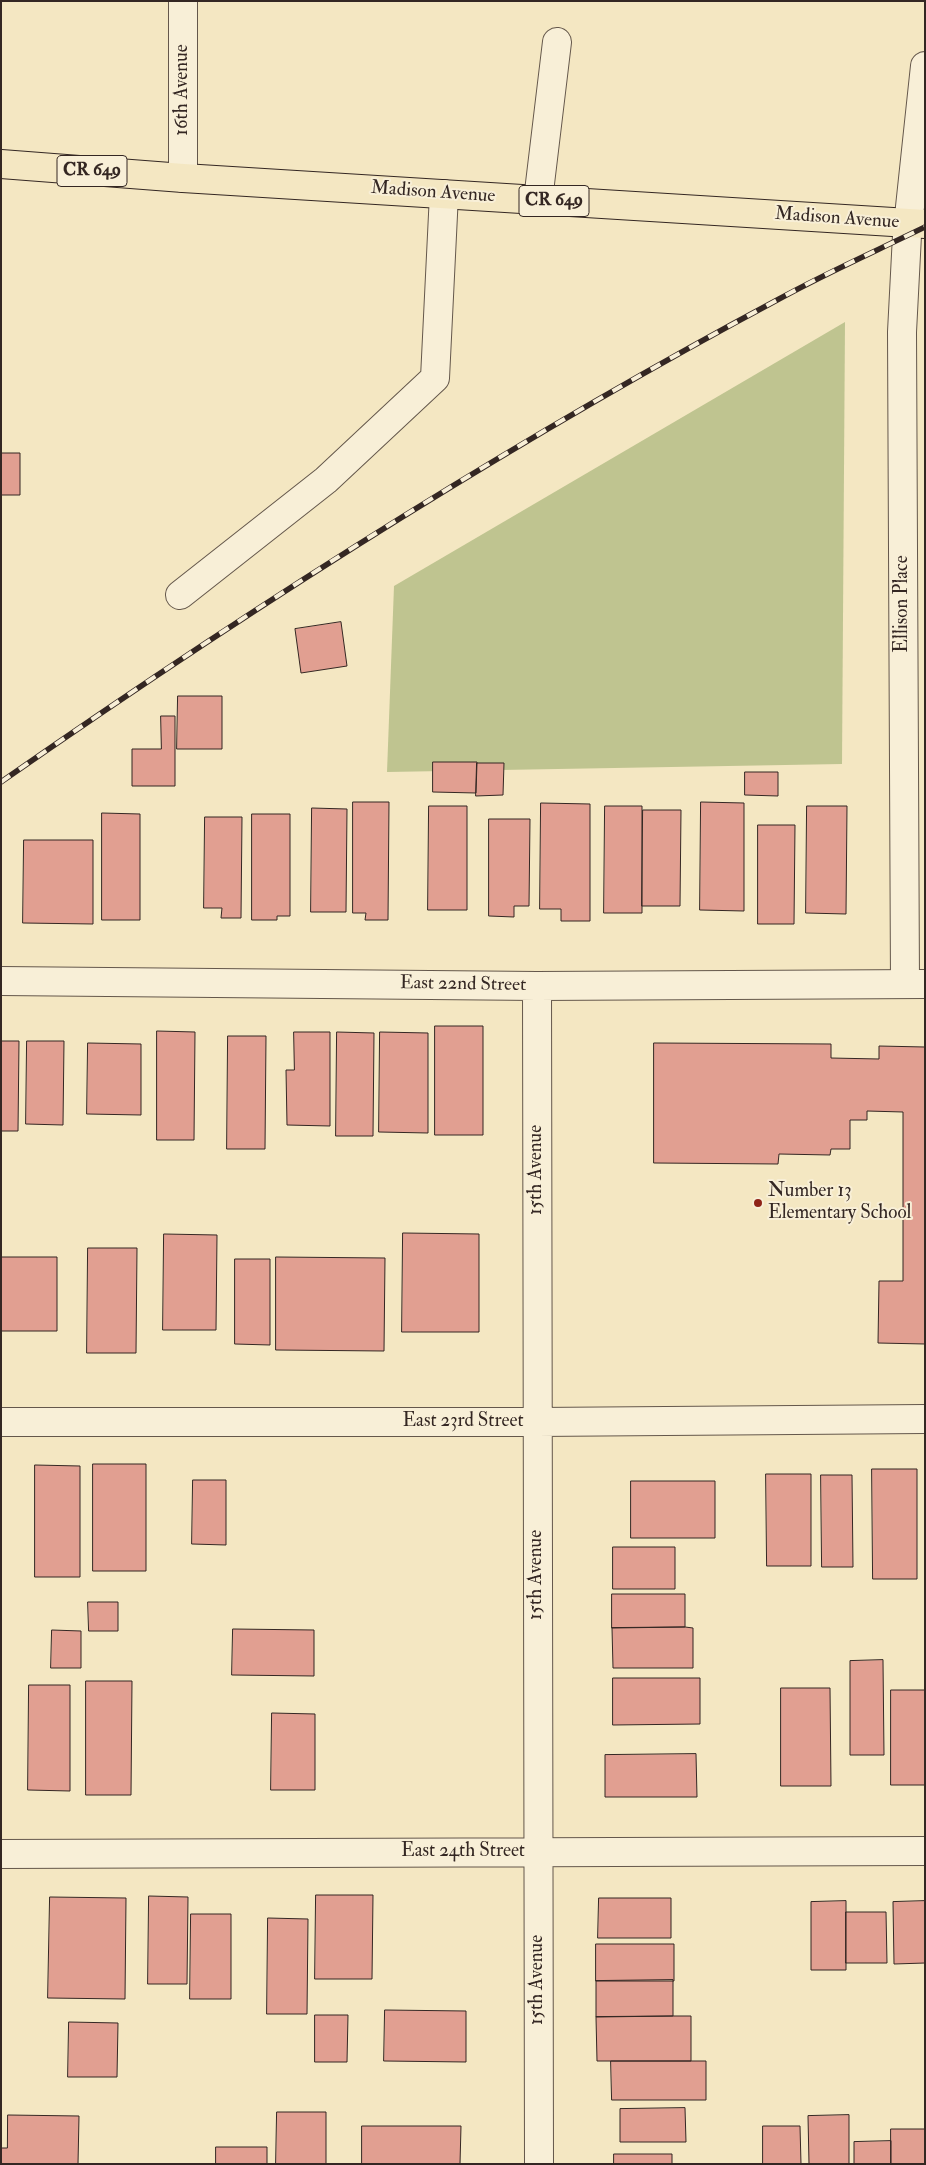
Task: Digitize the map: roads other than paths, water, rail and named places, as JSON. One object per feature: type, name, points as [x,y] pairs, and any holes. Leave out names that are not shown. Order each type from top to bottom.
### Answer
[{"type":"main road","name":"Madison Avenue","points":[[1,164],[183,178],[917,224]]},
{"type":"street","name":"16th Avenue","points":[[183,1],[183,178]]},
{"type":"street","points":[[538,200],[558,42]]},
{"type":"street","name":"Ellison Place","points":[[915,984],[914,549],[902,332],[917,224],[925,66]]},
{"type":"street","points":[[180,595],[326,480],[435,378],[444,194]]},
{"type":"street","name":"East 22nd Street","points":[[1,981],[537,986],[915,984]]},
{"type":"street","name":"15th Avenue","points":[[537,986],[538,2164]]},
{"type":"street","name":"East 23rd Street","points":[[1,1422],[537,1422],[925,1419]]},
{"type":"street","name":"East 24th Street","points":[[1,1854],[925,1851]]},
{"type":"railway","points":[[1,782],[286,590],[480,469],[678,354],[779,299],[925,227]]},
{"type":"place","name":"Number 13 Elementary School","points":[[758,1203]]}]
